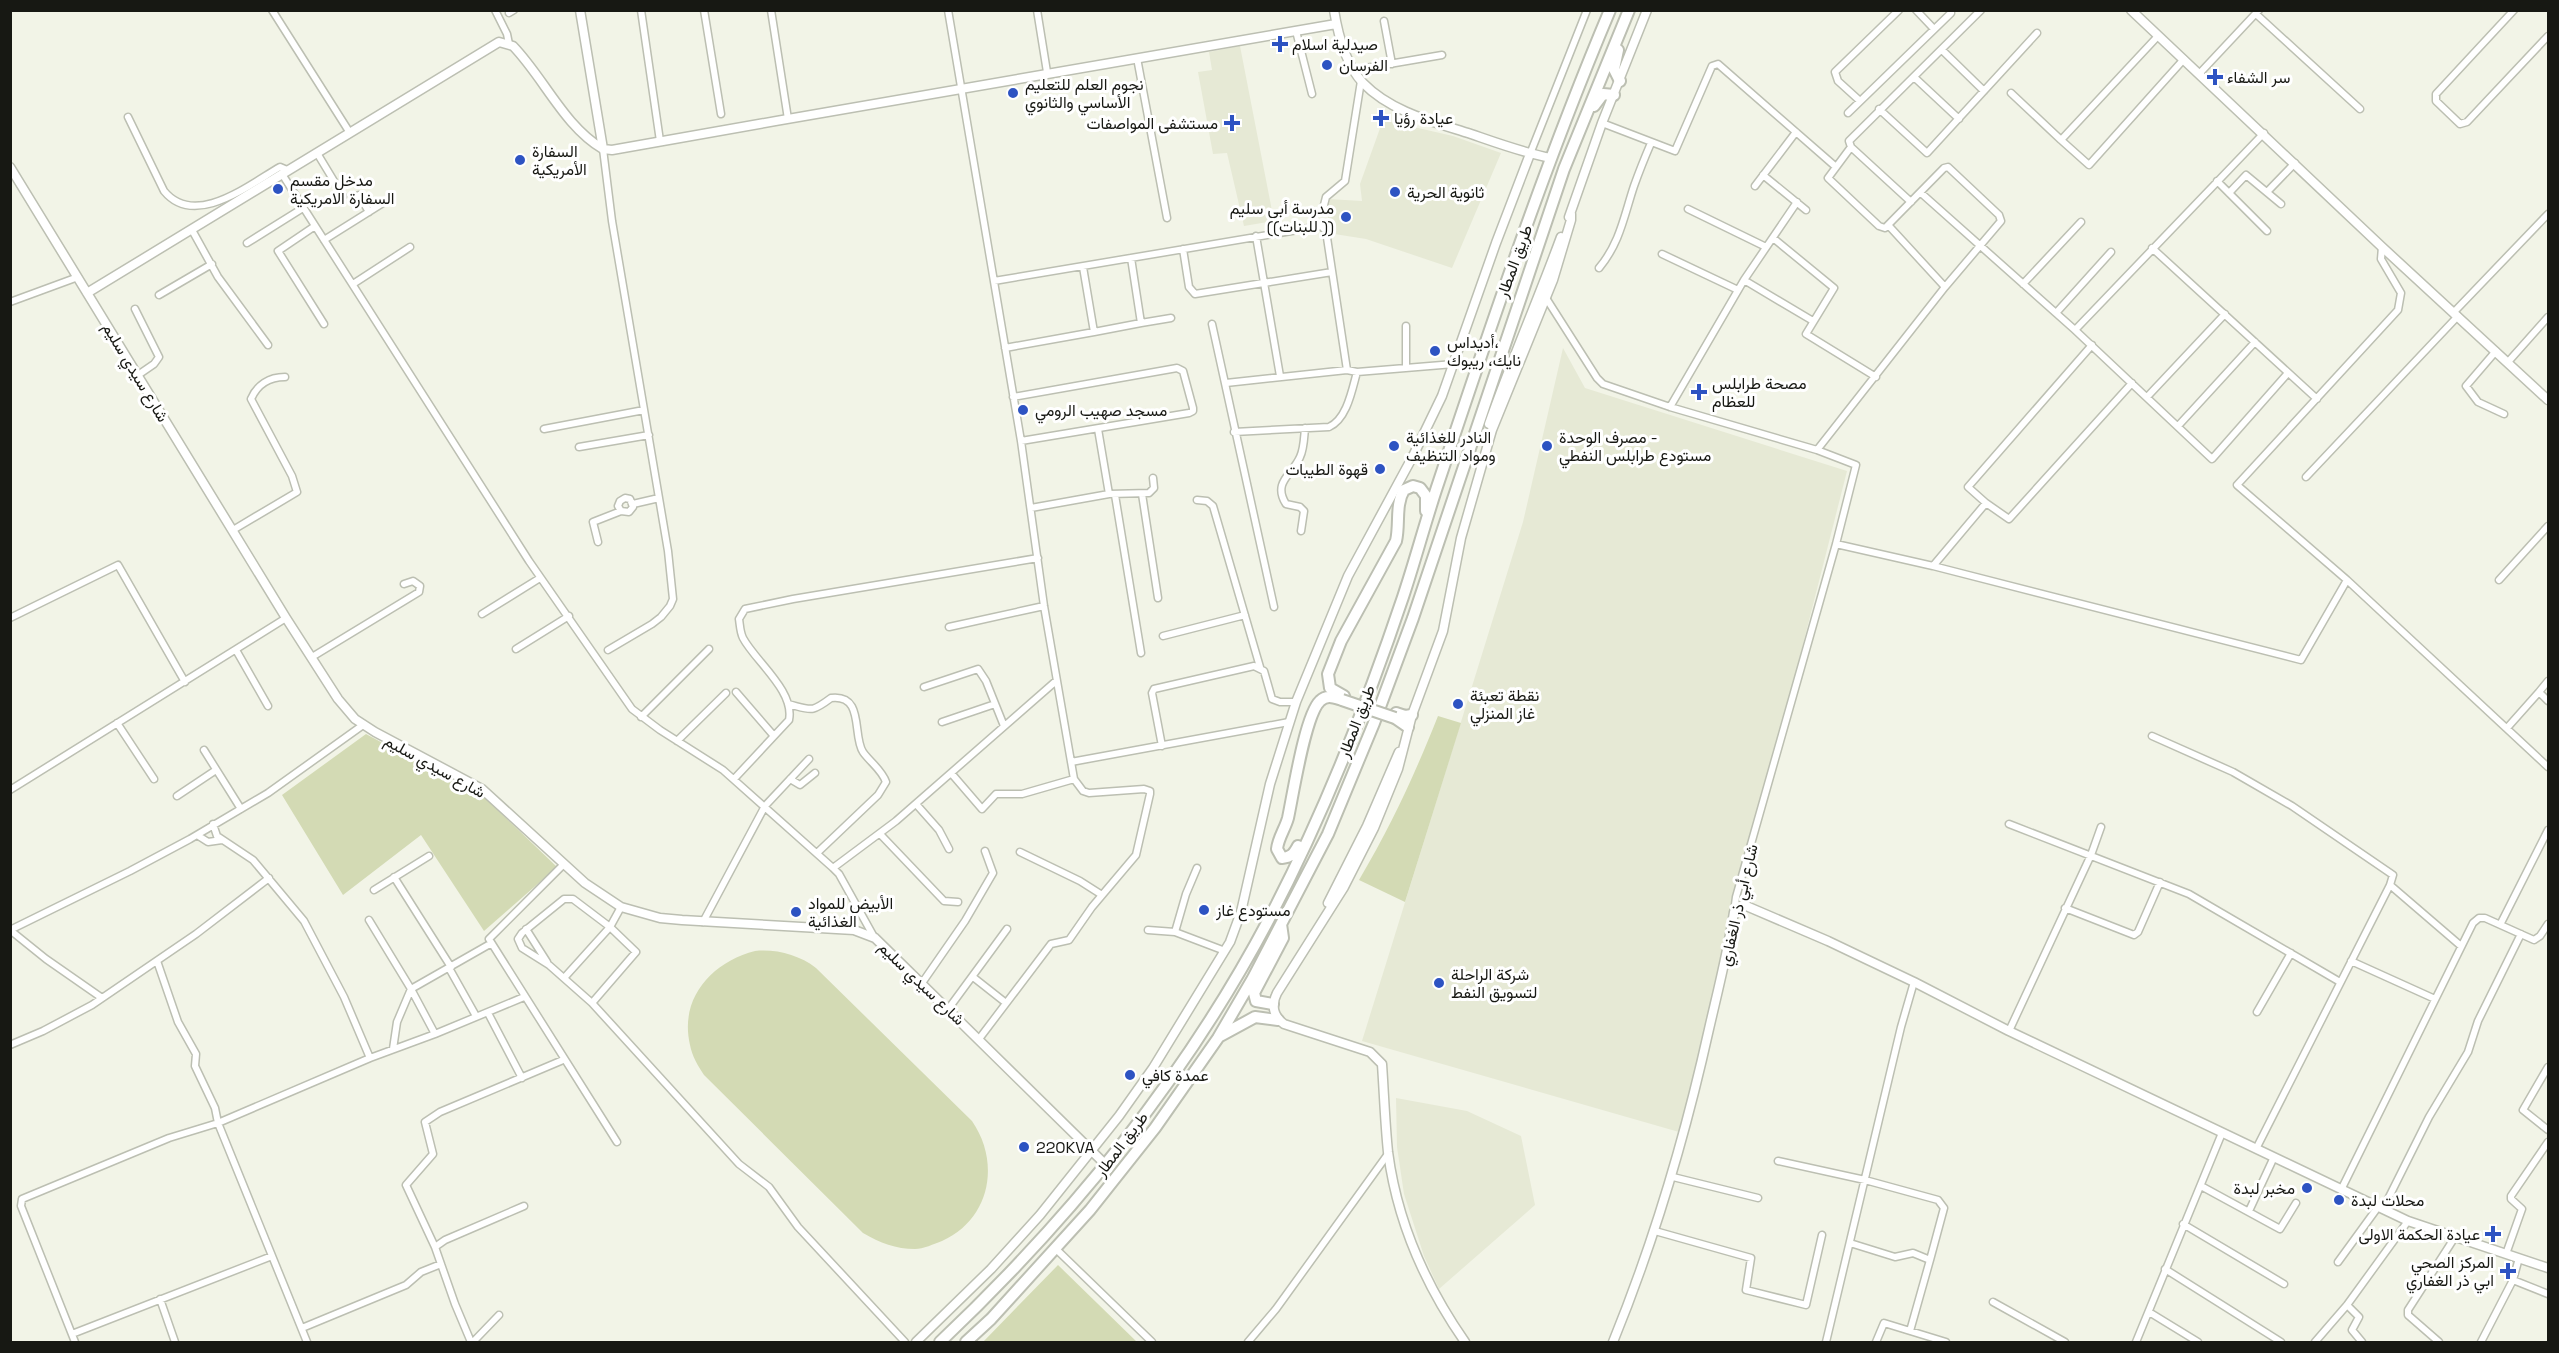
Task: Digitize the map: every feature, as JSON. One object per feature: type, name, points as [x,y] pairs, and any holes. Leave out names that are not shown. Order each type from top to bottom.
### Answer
[{"type":"highway","name":"طريق المطار","points":[[940,1342],[991,1293],[1106,1165],[1174,1072],[1230,986],[1273,909],[1342,760],[1403,597],[1486,338],[1551,158],[1610,10]]},
{"type":"highway","name":"طريق المطار","points":[[966,1342],[1090,1210],[1155,1128],[1218,1038],[1253,978],[1328,834],[1374,723],[1413,618],[1541,235],[1629,10]]},
{"type":"highway","points":[[1620,81],[1615,72],[1615,65],[1629,10]]},
{"type":"highway","points":[[1584,121],[1601,95],[1608,93],[1614,95]]},
{"type":"highway","points":[[1343,698],[1330,688],[1328,674],[1341,641],[1396,541],[1399,529],[1394,501],[1407,487],[1420,488],[1426,496],[1425,524]]},
{"type":"highway","points":[[1342,760],[1293,855],[1282,858],[1276,849],[1287,820],[1314,710],[1318,703],[1326,697],[1343,698],[1410,721]]},
{"type":"highway","points":[[1273,1004],[1259,1003],[1254,993],[1283,938],[1281,924]]},
{"type":"highway","points":[[1218,1038],[1255,1017],[1278,1020]]},
{"type":"street","points":[[272,10],[350,133]]},
{"type":"street","points":[[495,10],[507,33],[509,44]]},
{"type":"street","points":[[580,10],[603,149],[612,221],[668,550],[673,599],[661,617],[608,650]]},
{"type":"street","points":[[641,10],[660,141]]},
{"type":"street","points":[[704,10],[721,114]]},
{"type":"street","points":[[771,10],[788,119]]},
{"type":"street","points":[[948,10],[1021,441],[1044,606],[1074,779],[1083,791],[1089,793],[1144,789],[1150,791],[1136,855],[1102,895],[1069,940],[1051,944],[979,1039]]},
{"type":"street","points":[[1037,10],[1047,72]]},
{"type":"street","points":[[1334,10],[1347,60],[1362,81],[1385,100],[1407,112],[1530,154],[1551,158]]},
{"type":"street","points":[[916,1342],[1022,1234],[1092,1151],[1153,1068],[1225,951],[1241,912],[1270,784],[1296,702],[1340,592],[1394,501],[1443,396],[1496,243],[1587,10]]},
{"type":"street","points":[[1465,1342],[1425,1276],[1403,1218],[1389,1153],[1382,1064],[1370,1052],[1294,1028],[1278,1020],[1273,1004],[1277,993],[1309,941],[1367,826],[1406,738],[1445,621],[1459,537],[1492,430],[1571,220],[1571,214],[1602,123],[1647,10]]},
{"type":"street","points":[[1860,101],[1838,81],[1835,72],[1899,10]]},
{"type":"street","points":[[1916,10],[1934,29]]},
{"type":"street","points":[[1911,202],[1851,147],[1849,141],[1982,10]]},
{"type":"street","points":[[2131,10],[2264,133],[2382,247],[2548,399]]},
{"type":"street","points":[[2514,10],[2436,94],[2436,101],[2460,124],[2467,122],[2548,36]]},
{"type":"street","points":[[2199,74],[2257,12],[2360,109]]},
{"type":"street","points":[[1848,113],[1951,13]]},
{"type":"street","points":[[1384,21],[1392,64]]},
{"type":"street","points":[[87,292],[499,42],[509,44],[517,50],[582,133],[603,149],[612,150],[1047,72],[1336,24]]},
{"type":"street","points":[[1296,31],[1312,94]]},
{"type":"street","points":[[1879,109],[1927,153],[2037,33]]},
{"type":"street","points":[[2061,140],[2158,36]]},
{"type":"street","points":[[1942,50],[1984,91]]},
{"type":"street","points":[[1354,70],[1442,54]]},
{"type":"street","points":[[1137,58],[1167,218]]},
{"type":"street","points":[[2011,93],[2089,165],[2184,59]]},
{"type":"street","points":[[1602,123],[1672,152],[1677,149],[1715,64],[1718,64],[1836,167]]},
{"type":"street","points":[[1914,77],[1959,119]]},
{"type":"street","points":[[1323,209],[1326,197],[1345,181],[1362,81]]},
{"type":"street","points":[[128,117],[164,191],[184,205],[205,205],[236,194],[280,167],[285,172],[303,208],[430,409],[454,441],[540,578],[569,616],[625,700],[641,717],[734,779],[833,868],[839,874],[875,938]]},
{"type":"street","points":[[1755,186],[1796,132]]},
{"type":"street","points":[[2075,330],[2264,133]]},
{"type":"street","points":[[1599,267],[1611,253],[1620,236],[1634,186],[1651,143]]},
{"type":"street","points":[[1543,296],[1597,378],[1616,390],[1817,450],[1945,287],[2000,224],[2000,217],[1950,168],[1944,168],[1888,226],[1885,228],[1879,226],[1829,181],[1829,175],[1851,147]]},
{"type":"street","points":[[317,153],[343,196]]},
{"type":"street","points":[[2267,192],[2295,163]]},
{"type":"street","name":"شارع سيدي سليم","points":[[10,167],[286,618],[338,699],[363,725],[482,789],[595,891],[621,907],[660,918],[854,930],[875,938],[949,1008],[1106,1165]]},
{"type":"street","points":[[1763,175],[1806,210]]},
{"type":"street","points":[[2229,193],[2246,175],[2282,204]]},
{"type":"street","points":[[2217,181],[2267,231]]},
{"type":"street","points":[[1921,193],[2092,345],[2212,459],[2289,374]]},
{"type":"street","points":[[359,195],[369,212]]},
{"type":"street","points":[[1670,407],[1744,280],[1797,202]]},
{"type":"street","points":[[324,240],[383,203]]},
{"type":"street","points":[[247,243],[303,208]]},
{"type":"street","points":[[1688,209],[1766,247]]},
{"type":"street","points":[[2306,477],[2548,214]]},
{"type":"street","points":[[2023,284],[2081,222]]},
{"type":"street","points":[[315,226],[278,251],[324,324]]},
{"type":"street","points":[[994,281],[1321,226],[1326,231],[1347,370]]},
{"type":"street","points":[[1888,226],[1945,287]]},
{"type":"street","points":[[192,230],[218,277],[268,345]]},
{"type":"street","points":[[1256,236],[1280,376]]},
{"type":"street","points":[[1773,238],[1834,288],[1806,334],[1876,377]]},
{"type":"street","points":[[353,284],[410,247]]},
{"type":"street","points":[[2382,247],[2382,260],[2401,293],[2400,306],[2237,485],[2347,580],[2548,767]]},
{"type":"street","points":[[2152,248],[2317,399]]},
{"type":"street","points":[[1184,249],[1189,286],[1195,294],[1332,272]]},
{"type":"street","points":[[2056,313],[2111,252]]},
{"type":"street","points":[[1662,254],[1738,290]]},
{"type":"street","points":[[1131,258],[1141,323]]},
{"type":"street","points":[[159,294],[212,264]]},
{"type":"street","points":[[1083,267],[1094,332]]},
{"type":"street","points":[[10,302],[78,277]]},
{"type":"street","points":[[1744,280],[1813,321]]},
{"type":"street","points":[[135,309],[159,357],[154,364],[138,375]]},
{"type":"street","points":[[2147,397],[2225,314]]},
{"type":"street","points":[[2508,362],[2548,316]]},
{"type":"street","points":[[1005,348],[1171,318]]},
{"type":"street","points":[[1212,324],[1274,607]]},
{"type":"street","points":[[1406,326],[1406,368]]},
{"type":"street","points":[[2178,426],[2255,342]]},
{"type":"street","points":[[2092,345],[1968,487],[2009,519],[2132,383]]},
{"type":"street","points":[[2496,351],[2466,386],[2478,402],[2504,414]]},
{"type":"street","points":[[1226,383],[1347,370],[1357,372],[1454,364]]},
{"type":"street","points":[[1013,397],[1174,368],[1183,372],[1193,411],[1021,441]]},
{"type":"street","points":[[1234,432],[1329,427],[1335,424],[1348,400],[1357,372]]},
{"type":"street","points":[[233,530],[297,492],[292,476],[251,399],[254,392],[266,381],[285,377]]},
{"type":"street","points":[[544,429],[644,411]]},
{"type":"street","points":[[1301,531],[1304,511],[1300,507],[1286,504],[1281,485],[1282,480],[1300,460],[1305,428]]},
{"type":"street","points":[[1098,429],[1141,652]]},
{"type":"street","points":[[579,447],[648,435]]},
{"type":"street","name":"شارع أبي ذر الغفاري","points":[[1613,1342],[1641,1273],[1673,1177],[1704,1054],[1736,897],[1836,544],[1856,465],[1817,450]]},
{"type":"street","points":[[1031,508],[1112,494],[1142,494],[1153,490],[1153,478]]},
{"type":"street","points":[[1142,494],[1158,598]]},
{"type":"street","points":[[621,512],[618,505],[622,499],[629,498],[633,504]]},
{"type":"street","points":[[633,504],[659,498]]},
{"type":"street","points":[[1197,500],[1207,501],[1213,506],[1260,667],[1267,677],[1272,699],[1280,702],[1296,702]]},
{"type":"street","points":[[1933,566],[1986,503]]},
{"type":"street","points":[[598,542],[593,522],[621,512],[629,512],[633,504]]},
{"type":"street","points":[[2499,580],[2548,526]]},
{"type":"street","points":[[1836,544],[1933,566],[2301,660],[2347,580]]},
{"type":"street","points":[[734,779],[789,720],[791,711],[760,659],[743,638],[739,619],[745,609],[1038,558]]},
{"type":"street","points":[[10,618],[118,565],[185,682]]},
{"type":"street","points":[[482,614],[540,578]]},
{"type":"street","points":[[312,657],[414,596],[420,589],[413,581],[404,584]]},
{"type":"street","points":[[950,627],[1044,606]]},
{"type":"street","points":[[1163,636],[1245,615]]},
{"type":"street","points":[[516,649],[569,616]]},
{"type":"street","points":[[10,790],[286,618]]},
{"type":"street","points":[[641,717],[709,649]]},
{"type":"street","points":[[236,650],[268,706]]},
{"type":"street","points":[[1162,746],[1152,693],[1154,689],[1254,666],[1260,667]]},
{"type":"street","points":[[924,687],[978,669],[1004,726]]},
{"type":"street","points":[[833,868],[880,834],[1056,681]]},
{"type":"street","points":[[2506,728],[2548,681]]},
{"type":"street","points":[[736,692],[774,736]]},
{"type":"street","points":[[2539,692],[2548,701]]},
{"type":"street","points":[[677,741],[726,693]]},
{"type":"street","points":[[788,704],[811,710],[819,708],[831,698],[844,700],[856,715],[862,751],[886,782],[878,795],[817,853]]},
{"type":"street","points":[[942,722],[994,704]]},
{"type":"street","points":[[1071,762],[1289,722]]},
{"type":"street","points":[[117,723],[154,779]]},
{"type":"street","points":[[102,998],[46,959],[10,930],[130,871],[241,809],[268,793],[363,725]]},
{"type":"street","points":[[2152,736],[2233,772],[2292,806],[2392,875],[2390,885],[2256,1149]]},
{"type":"street","points":[[204,750],[241,809]]},
{"type":"street","points":[[703,922],[765,806],[809,759]]},
{"type":"street","points":[[177,796],[216,770]]},
{"type":"street","points":[[790,779],[800,785],[815,773]]},
{"type":"street","points":[[951,773],[981,809],[996,794],[1022,794],[1074,779]]},
{"type":"street","points":[[915,804],[939,830],[949,849]]},
{"type":"street","points":[[213,824],[214,831],[222,840],[246,853],[269,878],[311,933],[348,1005],[370,1058]]},
{"type":"street","points":[[2009,824],[2189,894],[2340,982]]},
{"type":"street","points":[[2009,1031],[2091,855],[2101,827]]},
{"type":"street","points":[[2501,923],[2548,830]]},
{"type":"street","points":[[197,834],[208,842],[222,840]]},
{"type":"street","points":[[880,834],[944,901],[958,902]]},
{"type":"street","points":[[922,983],[965,921],[993,873],[985,851]]},
{"type":"street","points":[[1020,852],[1080,880],[1102,895]]},
{"type":"street","points":[[374,890],[429,856]]},
{"type":"street","points":[[564,864],[490,936],[490,944],[617,1142]]},
{"type":"street","points":[[1175,932],[1197,868]]},
{"type":"street","points":[[10,1045],[73,1016],[102,998],[157,961],[269,878]]},
{"type":"street","points":[[394,878],[450,968],[476,1016]]},
{"type":"street","points":[[2065,908],[2134,935],[2138,932],[2160,882]]},
{"type":"street","points":[[2390,885],[2461,946]]},
{"type":"street","points":[[592,1003],[636,955],[634,948],[610,927],[569,898],[564,899],[526,929],[518,939],[522,948],[549,965],[592,1003],[739,1164],[769,1187],[798,1227],[905,1342]]},
{"type":"street","points":[[1734,912],[1742,906],[1748,906],[1914,981],[2009,1031],[2408,1221],[2548,1268]]},
{"type":"street","points":[[564,978],[610,927],[621,907]]},
{"type":"street","points":[[2341,1190],[2476,919],[2482,917],[2501,923],[2534,940],[2540,936],[2548,924]]},
{"type":"street","points":[[369,920],[435,1034]]},
{"type":"street","points":[[526,929],[549,965]]},
{"type":"street","points":[[949,1008],[1007,929]]},
{"type":"street","points":[[1148,930],[1175,932],[1225,951]]},
{"type":"street","points":[[2338,1262],[2380,1208],[2429,1117],[2468,1052],[2478,1021],[2521,934]]},
{"type":"street","points":[[393,1049],[397,1022],[411,989],[490,944]]},
{"type":"street","points":[[2257,1012],[2292,953]]},
{"type":"street","points":[[157,961],[178,1022],[196,1054],[195,1066],[215,1108],[218,1123],[307,1342]]},
{"type":"street","points":[[2351,961],[2435,999]]},
{"type":"street","points":[[973,977],[1006,1003]]},
{"type":"street","points":[[1826,1342],[1914,981]]},
{"type":"street","points":[[75,1342],[21,1206],[22,1199],[169,1138],[218,1123],[370,1058],[524,997]]},
{"type":"street","points":[[488,1013],[522,1078]]},
{"type":"street","points":[[499,1315],[472,1342],[435,1247],[406,1185],[433,1154],[425,1122],[440,1112],[563,1060]]},
{"type":"street","points":[[2548,1067],[2523,1110],[2548,1130]]},
{"type":"street","points":[[2136,1342],[2222,1133]]},
{"type":"street","points":[[2506,1254],[2522,1209],[2511,1199],[2511,1196],[2548,1142]]},
{"type":"street","points":[[1248,1342],[1276,1309],[1389,1153]]},
{"type":"street","points":[[2249,1211],[2274,1157]]},
{"type":"street","points":[[1778,1161],[1865,1179],[1942,1203],[1944,1208],[1910,1332]]},
{"type":"street","points":[[1673,1177],[1758,1198]]},
{"type":"street","points":[[2201,1186],[2280,1229],[2296,1203]]},
{"type":"street","points":[[435,1247],[445,1240],[524,1206]]},
{"type":"street","points":[[2314,1342],[2347,1305],[2408,1221]]},
{"type":"street","points":[[2183,1224],[2284,1284]]},
{"type":"street","points":[[1655,1231],[1751,1258],[1746,1290],[1806,1305],[1822,1235]]},
{"type":"street","points":[[2439,1342],[2408,1315],[2408,1310],[2455,1237]]},
{"type":"street","points":[[1850,1243],[1895,1257],[1913,1253],[1930,1260]]},
{"type":"street","points":[[1056,1248],[1152,1342]]},
{"type":"street","points":[[72,1334],[272,1256]]},
{"type":"street","points":[[2481,1342],[2513,1280],[2519,1258]]},
{"type":"street","points":[[302,1328],[406,1285],[421,1272],[441,1264]]},
{"type":"street","points":[[2165,1269],[2282,1342]]},
{"type":"street","points":[[2513,1280],[2548,1294]]},
{"type":"street","points":[[160,1299],[175,1342]]},
{"type":"street","points":[[1993,1302],[2065,1342]]},
{"type":"street","points":[[2347,1305],[2360,1317],[2352,1330],[2362,1342]]},
{"type":"street","points":[[2149,1312],[2198,1342]]},
{"type":"street","points":[[1876,1342],[1884,1323],[1946,1342]]},
{"type":"shaded area","points":[[1240,46],[1274,221],[1244,226],[1227,153],[1213,154],[1198,72],[1212,70],[1209,52]]},
{"type":"shaded area","points":[[1383,120],[1453,136],[1501,153],[1452,268],[1366,239],[1328,233],[1328,199],[1362,201],[1360,184]]},
{"type":"shaded area","points":[[1563,348],[1585,388],[1847,471],[1679,1132],[1362,1041],[1523,522]]},
{"type":"shaded area","points":[[1396,1098],[1467,1111],[1521,1136],[1535,1205],[1439,1289],[1424,1256],[1404,1194],[1397,1147]]},
{"type":"green space","points":[[1438,716],[1461,723],[1405,902],[1359,880],[1402,800]]},
{"type":"green space","points":[[366,734],[486,799],[557,867],[484,931],[421,835],[343,895],[282,795]]},
{"type":"green space","points":[[755,951],[787,954],[816,968],[972,1121],[981,1137],[986,1155],[988,1172],[986,1189],[971,1219],[958,1232],[942,1241],[915,1249],[888,1245],[863,1233],[704,1075],[690,1045],[689,1012],[694,998],[702,984],[713,973],[739,956]]},
{"type":"green space","points":[[1058,1265],[1137,1342],[983,1342]]},
{"type":"place","name":"صيدلية اسلام","points":[[1280,44]]},
{"type":"place","name":"الفرسان","points":[[1327,65]]},
{"type":"place","name":"سر الشفاء","points":[[2215,77]]},
{"type":"place","name":"نجوم العلم للتعليم الأساسي والثانوي","points":[[1013,93]]},
{"type":"place","name":"عيادة رؤيا","points":[[1381,118]]},
{"type":"place","name":"مستشفى المواصفات","points":[[1232,123]]},
{"type":"place","name":"السفارة الأمريكية","points":[[520,160]]},
{"type":"place","name":"مدخل مقسم السفارة الامريكية","points":[[278,189]]},
{"type":"place","name":"ثانوية الحرية","points":[[1395,192]]},
{"type":"place","name":"مدرسة أبي سليم ((للبنات ))","points":[[1346,217]]},
{"type":"place","name":"أديداس، نايك، ريبوك","points":[[1435,351]]},
{"type":"place","name":"مصحة طرابلس للعظام","points":[[1699,392]]},
{"type":"place","name":"مسجد صهيب الرومي","points":[[1023,410]]},
{"type":"place","name":"النادر للغذائية ومواد التنظيف","points":[[1394,446]]},
{"type":"place","name":"مصرف الوحدة - مستودع طرابلس النفطي","points":[[1547,446]]},
{"type":"place","name":"قهوة الطيبات","points":[[1380,469]]},
{"type":"place","name":"نقطة تعبئة غاز المنزلي","points":[[1458,704]]},
{"type":"place","name":"مستودع غاز","points":[[1204,910]]},
{"type":"place","name":"الأبيض للمواد الغذائية","points":[[796,912]]},
{"type":"place","name":"شركة الراحلة لتسويق النفط","points":[[1439,983]]},
{"type":"place","name":"عمدة كافي","points":[[1130,1075]]},
{"type":"place","name":"220KVA","points":[[1024,1147]]},
{"type":"place","name":"مخبر لبدة","points":[[2307,1188]]},
{"type":"place","name":"محلات لبدة","points":[[2339,1200]]},
{"type":"place","name":"عيادة الحكمة الاولى","points":[[2493,1234]]},
{"type":"place","name":"المركز الصحي ابي ذر الغفاري","points":[[2508,1271]]}]
